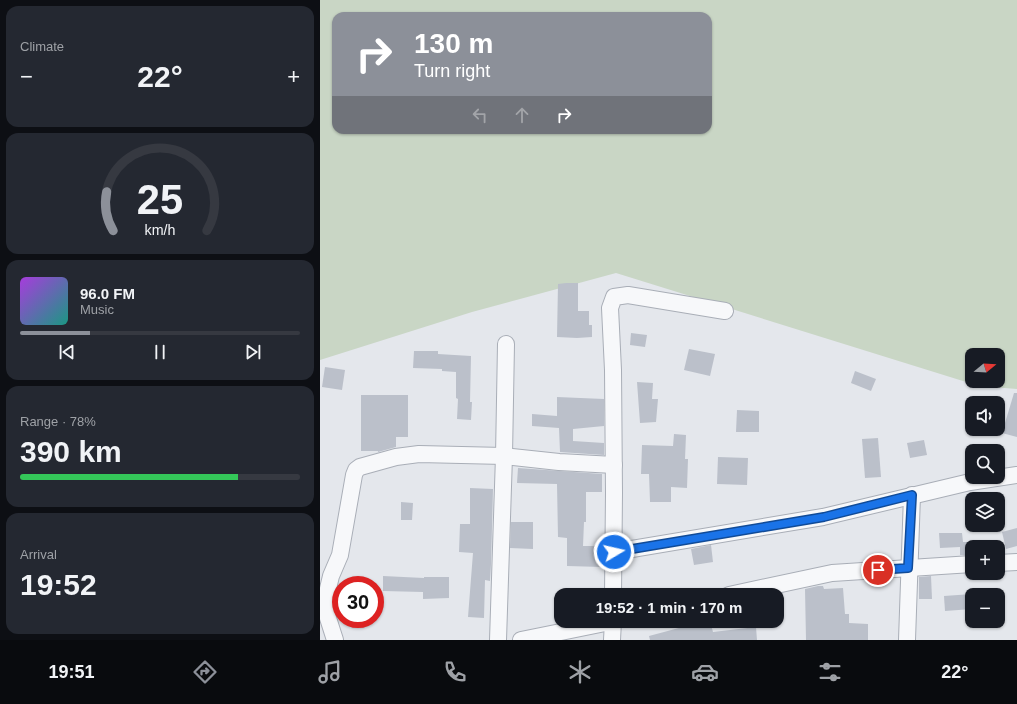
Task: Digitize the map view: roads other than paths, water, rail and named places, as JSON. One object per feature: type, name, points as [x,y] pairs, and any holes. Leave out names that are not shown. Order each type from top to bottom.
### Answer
[{"type":"street","points":[[613,588],[613,370],[610,308],[614,296],[628,294],[725,312]]},
{"type":"street","points":[[498,640],[506,344]]},
{"type":"street","points":[[335,640],[327,615],[327,592],[331,576],[340,555],[356,470],[360,467],[396,457],[419,454],[504,456],[559,462],[614,465]]},
{"type":"street","points":[[614,552],[824,517],[970,482],[1017,475]]},
{"type":"street","points":[[907,640],[908,568],[912,495]]},
{"type":"street","points":[[1005,563],[1017,562]]},
{"type":"street","points":[[762,588],[832,573],[965,564]]},
{"type":"street","points":[[521,640],[580,628]]},
{"type":"street","points":[[612,640],[613,628]]}]
